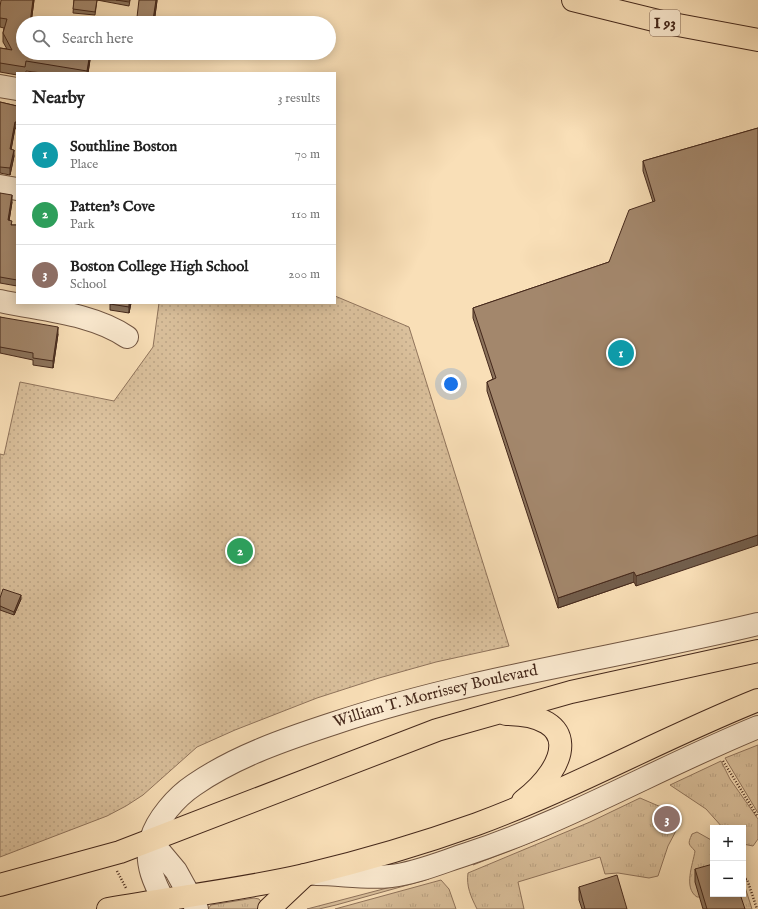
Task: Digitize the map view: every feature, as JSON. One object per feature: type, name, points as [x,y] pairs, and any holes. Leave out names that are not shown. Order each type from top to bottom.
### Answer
[{"type":"main road","name":"I 93","points":[[573,0],[662,22],[758,40]]},
{"type":"main road","name":"William T. Morrissey Boulevard","points":[[0,886],[103,857],[403,742],[488,714],[571,692],[758,651]]},
{"type":"main road","points":[[108,909],[193,902],[305,875],[414,845],[504,814],[557,792],[704,722],[758,700]]},
{"type":"main road","points":[[488,714],[514,714],[541,718],[555,729],[559,741],[560,754],[553,770],[532,794],[504,814]]},
{"type":"main road","points":[[269,909],[305,875]]},
{"type":"street","points":[[0,86],[16,89]]},
{"type":"street","points":[[0,186],[16,189]]},
{"type":"street","points":[[0,301],[90,320],[116,330],[127,338]]},
{"type":"street","name":"William T. Morrissey Boulevard","points":[[150,840],[166,813],[181,796],[193,786],[247,756],[299,735],[381,708],[436,693],[758,624]]},
{"type":"street","points":[[305,875],[368,877],[392,876],[449,860],[539,827],[698,753],[758,727]]},
{"type":"street","points":[[150,840],[176,871],[193,902]]},
{"type":"street","points":[[150,840],[149,864],[152,877],[165,904]]},
{"type":"path","points":[[721,757],[758,817]]},
{"type":"path","points":[[116,869],[128,891]]},
{"type":"path","points":[[746,879],[757,909]]},
{"type":"green space","points":[[336,296],[409,327],[509,646],[436,662],[379,678],[317,698],[235,730],[197,747],[143,795],[126,806],[107,816],[0,857],[0,454],[4,455],[20,382],[114,401],[153,347],[159,304],[336,304]]},
{"type":"green space","points":[[758,745],[758,813],[725,758]]},
{"type":"green space","points":[[721,761],[730,779],[758,819],[758,839],[753,846],[746,845],[746,825],[720,825],[706,809],[670,785]]},
{"type":"green space","points":[[633,795],[547,836],[473,865],[474,862]]},
{"type":"green space","points":[[640,798],[661,807],[678,819],[678,827],[668,846],[658,876],[649,878],[618,873],[605,874],[600,857],[518,882],[524,909],[477,909],[468,887],[468,873],[590,822]]},
{"type":"green space","points":[[697,832],[710,839],[710,882],[700,897],[697,897],[690,888],[690,876],[695,851],[689,842],[692,834]]},
{"type":"green space","points":[[429,877],[429,879],[336,905],[319,909],[307,909]]},
{"type":"green space","points":[[441,880],[449,889],[456,909],[335,909]]},
{"type":"green space","points":[[746,890],[752,909],[741,909],[737,897],[746,897]]},
{"type":"green space","points":[[254,898],[259,899],[262,903],[260,909],[208,909],[211,905]]},
{"type":"building","points":[[1,0],[33,0],[31,16],[16,16],[16,60],[89,60],[87,71],[26,61],[25,67],[0,63],[0,48],[12,50],[3,33],[7,19],[0,18]]},
{"type":"building","points":[[74,0],[97,0],[95,12],[73,9]]},
{"type":"building","points":[[116,0],[130,0],[129,2]]},
{"type":"building","points":[[139,0],[156,0],[154,16],[137,16]]},
{"type":"building","points":[[0,102],[16,106],[16,122],[10,149],[14,150],[10,168],[0,167]]},
{"type":"building","points":[[758,128],[758,535],[636,576],[634,572],[558,598],[487,382],[496,378],[473,308],[609,262],[629,210],[655,201],[643,161]]},
{"type":"building","points":[[0,193],[12,195],[8,220],[12,221],[11,225],[16,225],[16,280],[0,277]]},
{"type":"building","points":[[110,304],[129,304],[129,307]]},
{"type":"building","points":[[0,317],[58,327],[53,361],[33,358],[33,353],[0,347]]},
{"type":"building","points":[[3,589],[21,595],[14,612],[0,606],[0,598]]},
{"type":"building","points":[[710,865],[710,897],[741,897],[745,909],[707,909],[695,869]]},
{"type":"building","points":[[617,875],[627,909],[585,909],[579,887]]},
{"type":"place","name":"Southline Boston","points":[[621,353]]},
{"type":"place","name":"Patten's Cove","points":[[240,551]]},
{"type":"place","name":"Boston College High School","points":[[667,819]]}]
